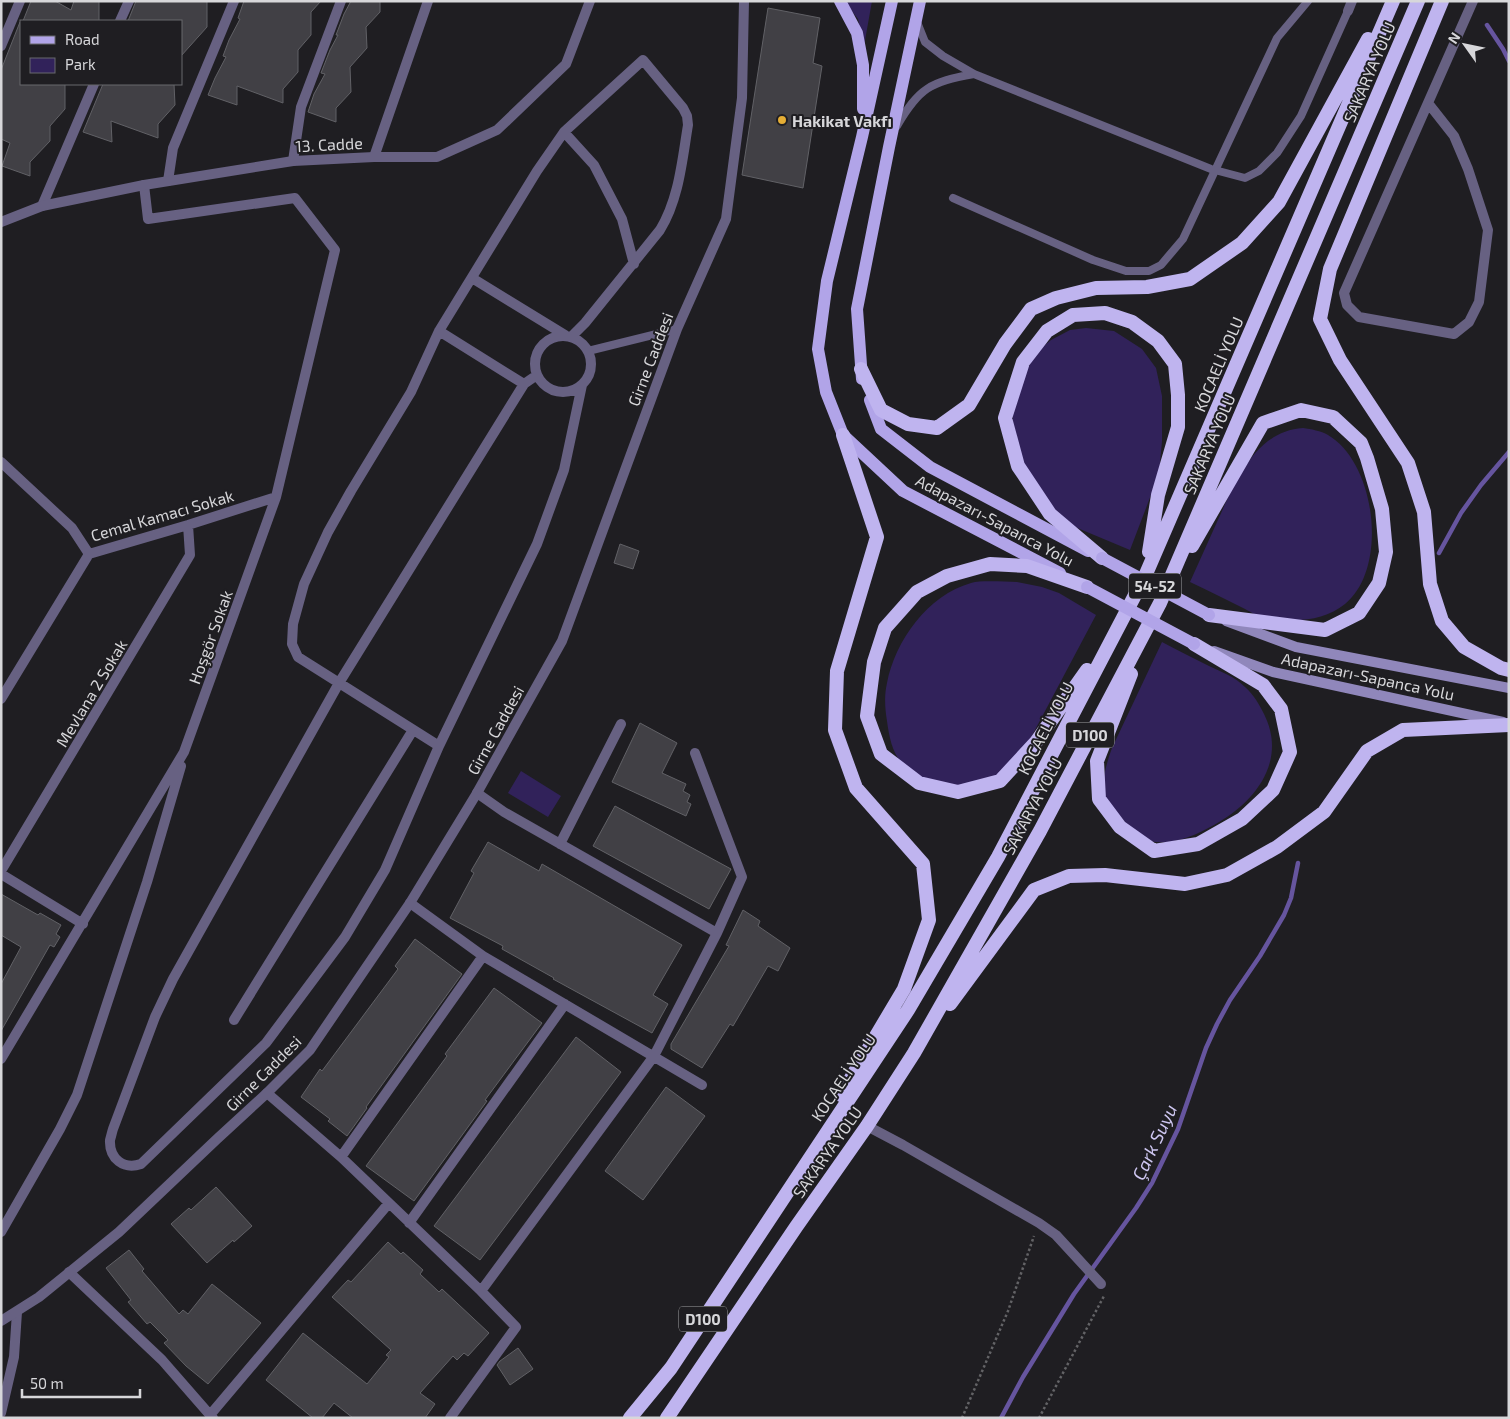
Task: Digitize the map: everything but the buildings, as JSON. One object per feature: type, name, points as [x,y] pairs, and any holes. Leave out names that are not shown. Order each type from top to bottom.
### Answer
[{"type":"highway","points":[[861,370],[881,410],[908,424],[937,428],[969,405],[1005,344],[1031,310],[1056,298],[1096,288],[1147,287],[1190,278],[1242,243],[1280,202],[1389,1]]},
{"type":"highway","name":"KOCAELİ YOLU","points":[[630,1418],[670,1368],[908,1010],[998,857],[1146,574],[1393,1]]},
{"type":"highway","name":"SAKARYA YOLU","points":[[667,1418],[796,1227],[867,1126],[914,1053],[1040,831],[1157,608],[1418,1]]},
{"type":"highway","points":[[1442,1],[1330,269],[1320,319],[1340,360],[1408,463],[1424,512],[1430,584],[1442,621],[1464,647],[1501,668],[1509,670]]},
{"type":"highway","points":[[1102,558],[1050,514],[1018,466],[1005,418],[1023,362],[1047,331],[1074,315],[1105,313],[1132,322],[1158,341],[1174,364],[1178,395],[1178,427],[1158,495],[1146,574]]},
{"type":"highway","points":[[1194,644],[1263,685],[1281,709],[1290,752],[1273,790],[1242,820],[1198,844],[1154,851],[1120,827],[1099,799],[1098,761],[1157,608],[1263,423],[1300,410],[1333,417],[1360,442],[1367,458],[1382,509],[1386,552],[1378,583],[1359,613],[1325,630],[1209,615]]},
{"type":"highway","points":[[770,1217],[904,989],[930,920],[923,864],[856,788],[835,730],[838,671],[877,537],[843,435]]},
{"type":"highway","points":[[1088,587],[1026,566],[990,564],[947,576],[917,592],[885,628],[874,662],[867,716],[882,754],[919,783],[958,792],[1000,782],[1036,742],[1118,626]]},
{"type":"highway","points":[[914,1053],[1034,890],[1069,876],[1105,875],[1185,884],[1227,875],[1277,847],[1324,812],[1367,751],[1404,730],[1509,724]]},
{"type":"main road","points":[[840,1],[857,33],[863,65],[862,137]]},
{"type":"main road","name":"Adapazarı-Sapanca Yolu","points":[[892,1],[828,281],[818,348],[826,392],[843,435],[904,491],[1088,587]]},
{"type":"main road","name":"Adapazarı-Sapanca Yolu","points":[[920,1],[858,309],[861,376],[881,428],[930,467],[1102,558]]},
{"type":"main road","name":"54-52","points":[[1102,558],[1209,615]]},
{"type":"main road","name":"54-52","points":[[1088,587],[1194,644]]},
{"type":"main road","name":"Adapazarı-Sapanca Yolu","points":[[1209,615],[1296,647],[1509,688]]},
{"type":"main road","name":"Adapazarı-Sapanca Yolu","points":[[1194,644],[1273,672],[1509,724]]},
{"type":"street","points":[[1,46],[20,1]]},
{"type":"street","points":[[120,20],[129,1]]},
{"type":"street","points":[[168,181],[173,148],[234,1]]},
{"type":"street","points":[[293,161],[301,107],[341,1]]},
{"type":"street","points":[[374,157],[428,1]]},
{"type":"street","name":"13. Cadde","points":[[1,222],[42,206],[144,185],[293,161],[374,157],[437,157],[497,130],[566,64],[590,1]]},
{"type":"street","name":"Girne Caddesi","points":[[1,1321],[39,1297],[119,1232],[310,1050],[410,904],[477,793],[562,641],[677,329],[726,219],[742,98],[744,1]]},
{"type":"street","points":[[1428,103],[1454,136],[1468,169],[1488,230],[1479,302],[1469,322],[1454,334],[1359,317],[1347,305],[1344,293],[1473,1]]},
{"type":"street","points":[[439,746],[298,657],[292,644],[293,624],[304,584],[328,532],[410,392],[439,331],[537,171],[564,132],[643,60],[683,108],[687,116],[688,125],[674,202],[660,230],[585,323],[568,336],[550,339],[538,350],[535,358],[535,367],[542,383],[557,391],[566,392],[575,390],[582,384],[588,377],[591,359],[588,351],[578,339],[568,336],[472,278]]},
{"type":"street","points":[[42,206],[94,85]]},
{"type":"street","points":[[564,132],[598,173],[622,219],[634,264]]},
{"type":"street","name":"Hoşgör Sokak","points":[[1,1059],[184,752],[276,497],[335,250],[295,198],[148,219],[144,185]]},
{"type":"street","points":[[439,331],[524,384]]},
{"type":"street","points":[[537,375],[524,384],[339,683],[174,979],[155,1016],[113,1129],[110,1142],[112,1153],[121,1164],[131,1166],[141,1164],[266,1043],[345,937],[386,870],[439,746],[536,544],[564,470],[582,384]]},
{"type":"street","name":"Cemal Kamacı Sokak","points":[[1,462],[72,528],[89,554],[276,497]]},
{"type":"street","name":"Mevlana 2 Sokak","points":[[1,873],[190,555],[188,525]]},
{"type":"street","points":[[1,699],[89,554]]},
{"type":"street","points":[[560,844],[621,724]]},
{"type":"street","points":[[234,1020],[413,730]]},
{"type":"street","points":[[1,1232],[60,1129],[77,1095],[147,882],[184,752]]},
{"type":"street","points":[[481,1291],[654,1056],[717,933],[742,877],[695,753]]},
{"type":"street","points":[[477,793],[504,812],[717,933]]},
{"type":"street","points":[[1,873],[83,924]]},
{"type":"street","points":[[410,904],[483,956],[702,1085]]},
{"type":"street","points":[[341,1157],[483,956]]},
{"type":"street","points":[[409,1222],[565,1004]]},
{"type":"street","points":[[267,1093],[341,1157],[516,1327],[450,1418]]},
{"type":"street","points":[[867,1126],[1039,1223],[1056,1235],[1101,1284]]},
{"type":"street","points":[[70,1272],[162,1360],[212,1416],[389,1203]]},
{"type":"street","points":[[1,1413],[14,1357],[17,1312]]},
{"type":"lane","points":[[953,198],[1093,260],[1126,271],[1149,271],[1161,265],[1184,240],[1278,38],[1308,1]]},
{"type":"lane","points":[[916,18],[925,42],[943,56],[974,74],[1216,170],[1245,178],[1259,171],[1277,153],[1301,116],[1350,6]]},
{"type":"lane","points":[[892,135],[908,107],[923,90],[947,79],[974,74]]},
{"type":"lane","points":[[588,351],[677,329]]},
{"type":"path","points":[[962,1418],[1008,1311],[1039,1223]]},
{"type":"path","points":[[1039,1418],[1106,1292],[1101,1284]]},
{"type":"green space","points":[[844,1],[872,1],[864,46],[858,19]]},
{"type":"green space","points":[[1086,328],[1114,331],[1142,349],[1156,368],[1162,396],[1162,441],[1159,474],[1130,550],[1075,527],[1047,505],[1015,448],[1012,428],[1013,412],[1025,374],[1032,360],[1040,349],[1051,340],[1070,330]]},
{"type":"green space","points":[[1303,428],[1316,430],[1328,435],[1344,449],[1357,468],[1366,491],[1371,516],[1372,542],[1368,566],[1359,588],[1345,604],[1332,612],[1303,620],[1268,620],[1190,582],[1231,492],[1248,462],[1271,439],[1286,431]]},
{"type":"green space","points":[[987,581],[1017,582],[1059,593],[1096,615],[1027,745],[1001,776],[950,794],[910,771],[902,764],[893,749],[885,707],[886,688],[891,667],[897,651],[916,622],[941,598],[955,589],[971,583]]},
{"type":"green space","points":[[1162,642],[1237,680],[1248,690],[1264,714],[1270,732],[1272,749],[1263,779],[1254,793],[1242,805],[1214,825],[1186,838],[1171,842],[1144,840],[1135,836],[1106,800],[1103,788],[1112,748]]},
{"type":"green space","points":[[521,771],[561,796],[548,817],[508,793]]},
{"type":"waterway","name":"Çark Suyu","points":[[1487,25],[1509,61]]},
{"type":"waterway","name":"Çark Suyu","points":[[1439,553],[1461,513],[1481,485],[1509,452]]},
{"type":"waterway","name":"Çark Suyu","points":[[1001,1418],[1023,1377],[1074,1294],[1152,1183],[1178,1129],[1206,1048],[1217,1024],[1284,915],[1291,898],[1298,863]]},
{"type":"place","name":"Hakikat Vakfı","points":[[782,120]]}]
